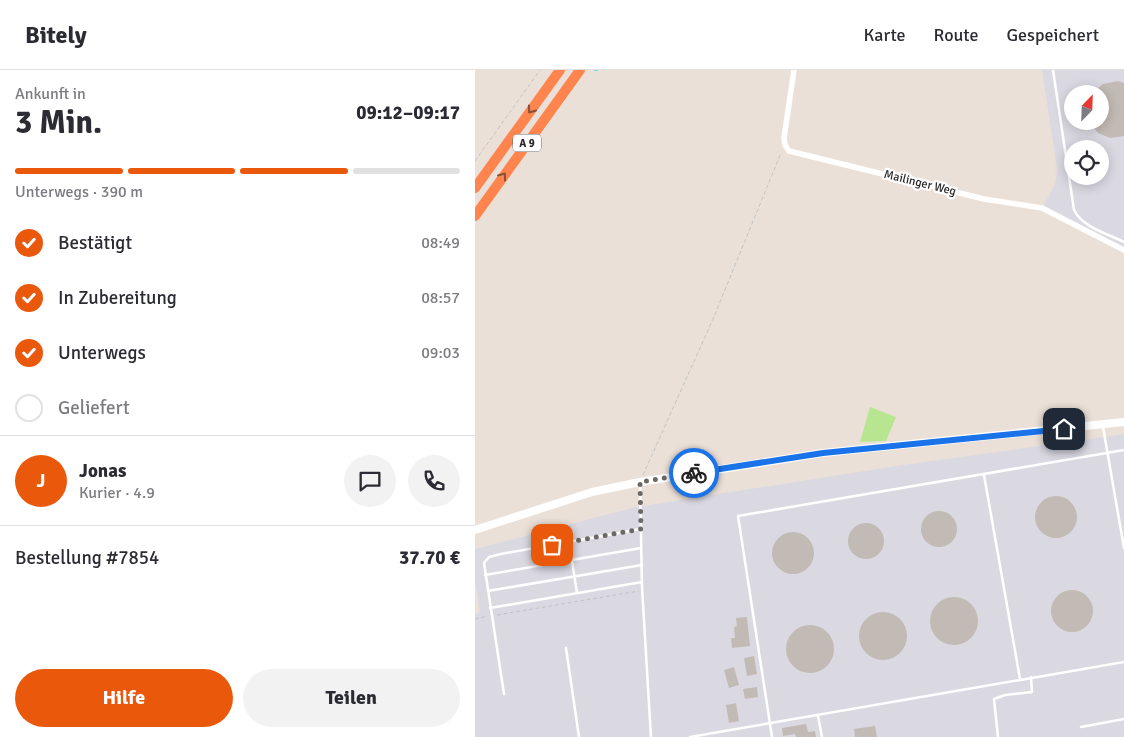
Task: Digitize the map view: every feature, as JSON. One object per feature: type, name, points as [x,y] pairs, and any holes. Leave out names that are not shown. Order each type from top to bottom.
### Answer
[{"type":"highway","name":"A 9","points":[[475,188],[560,70]]},
{"type":"highway","name":"A 9","points":[[475,216],[580,70]]},
{"type":"street","points":[[785,145],[784,138],[794,70]]},
{"type":"street","name":"Mailinger Weg","points":[[785,145],[789,151],[797,154],[984,199],[1043,208],[1124,250]]},
{"type":"street","points":[[475,530],[583,495],[640,482],[814,454],[1124,422]]},
{"type":"lane","points":[[1053,70],[1074,210],[1077,217],[1084,222],[1124,242]]},
{"type":"lane","points":[[1103,425],[1124,548]]},
{"type":"lane","points":[[772,737],[738,516],[1124,450]]},
{"type":"lane","points":[[984,474],[1020,679]]},
{"type":"lane","points":[[640,482],[642,591],[651,737]]},
{"type":"lane","points":[[504,694],[484,563],[489,557],[501,554],[641,529]]},
{"type":"lane","points":[[569,542],[577,593]]},
{"type":"lane","points":[[485,575],[641,548]]},
{"type":"lane","points":[[488,591],[642,565]]},
{"type":"lane","points":[[491,608],[642,582]]},
{"type":"lane","points":[[566,648],[579,737]]},
{"type":"lane","points":[[690,737],[1124,662]]},
{"type":"lane","points":[[998,737],[994,699],[1005,695],[1032,692],[1031,677]]},
{"type":"lane","points":[[818,716],[822,737]]},
{"type":"lane","points":[[1081,728],[1124,719]]},
{"type":"path","points":[[475,161],[540,70]]},
{"type":"path","points":[[640,482],[713,319],[785,145]]},
{"type":"path","points":[[475,618],[642,591]]},
{"type":"shaded area","points":[[1042,70],[1124,70],[1124,248],[1072,222],[1044,205],[1055,184],[1057,169]]},
{"type":"shaded area","points":[[1124,434],[1124,737],[475,737],[475,614],[480,612],[475,581],[475,549],[636,507],[896,466]]},
{"type":"green space","points":[[870,407],[896,417],[886,441],[860,442]]},
{"type":"building","points":[[1118,81],[1124,83],[1124,136],[1110,138],[1098,133],[1096,130],[1109,130],[1109,85],[1102,85]]},
{"type":"building","points":[[1056,496],[1071,502],[1077,517],[1071,532],[1056,538],[1041,532],[1035,517],[1041,502]]},
{"type":"building","points":[[939,511],[946,512],[952,516],[956,522],[956,536],[952,542],[946,546],[939,547],[932,546],[926,542],[922,536],[921,529],[922,522],[926,516],[932,512]]},
{"type":"building","points":[[866,523],[873,524],[879,528],[883,534],[883,548],[879,554],[873,558],[866,559],[859,558],[853,554],[849,548],[848,541],[849,534],[853,528],[859,524]]},
{"type":"building","points":[[793,532],[808,538],[814,553],[808,568],[793,574],[778,568],[772,553],[778,538]]},
{"type":"building","points":[[1072,590],[1087,596],[1093,611],[1087,626],[1072,632],[1057,626],[1051,611],[1057,596]]},
{"type":"building","points":[[949,597],[959,597],[971,604],[978,616],[978,626],[971,638],[959,645],[949,645],[941,641],[934,634],[930,626],[930,616],[934,608],[941,601]]},
{"type":"building","points":[[878,612],[888,612],[900,619],[907,631],[907,641],[900,653],[888,660],[878,660],[870,656],[863,649],[859,641],[859,631],[863,623],[870,616]]},
{"type":"building","points":[[747,617],[750,646],[732,648],[731,638],[735,638],[734,627],[737,626],[736,618]]},
{"type":"building","points":[[805,625],[815,625],[827,632],[834,644],[834,654],[827,666],[815,673],[805,673],[797,669],[790,662],[786,654],[786,644],[790,636],[797,629]]},
{"type":"building","points":[[754,656],[757,674],[747,676],[744,658]]},
{"type":"building","points":[[734,667],[739,685],[729,688],[724,670]]},
{"type":"building","points":[[757,687],[758,697],[745,699],[743,689]]},
{"type":"building","points":[[736,703],[739,721],[729,723],[726,705]]},
{"type":"building","points":[[806,724],[808,732],[815,731],[816,737],[796,737],[795,734],[783,736],[782,728]]},
{"type":"building","points":[[875,726],[877,737],[855,737],[854,729]]},
{"type":"way so far","points":[[552,545],[641,529],[640,482],[694,473]]},
{"type":"route","points":[[694,473],[823,453],[1064,429]]}]
